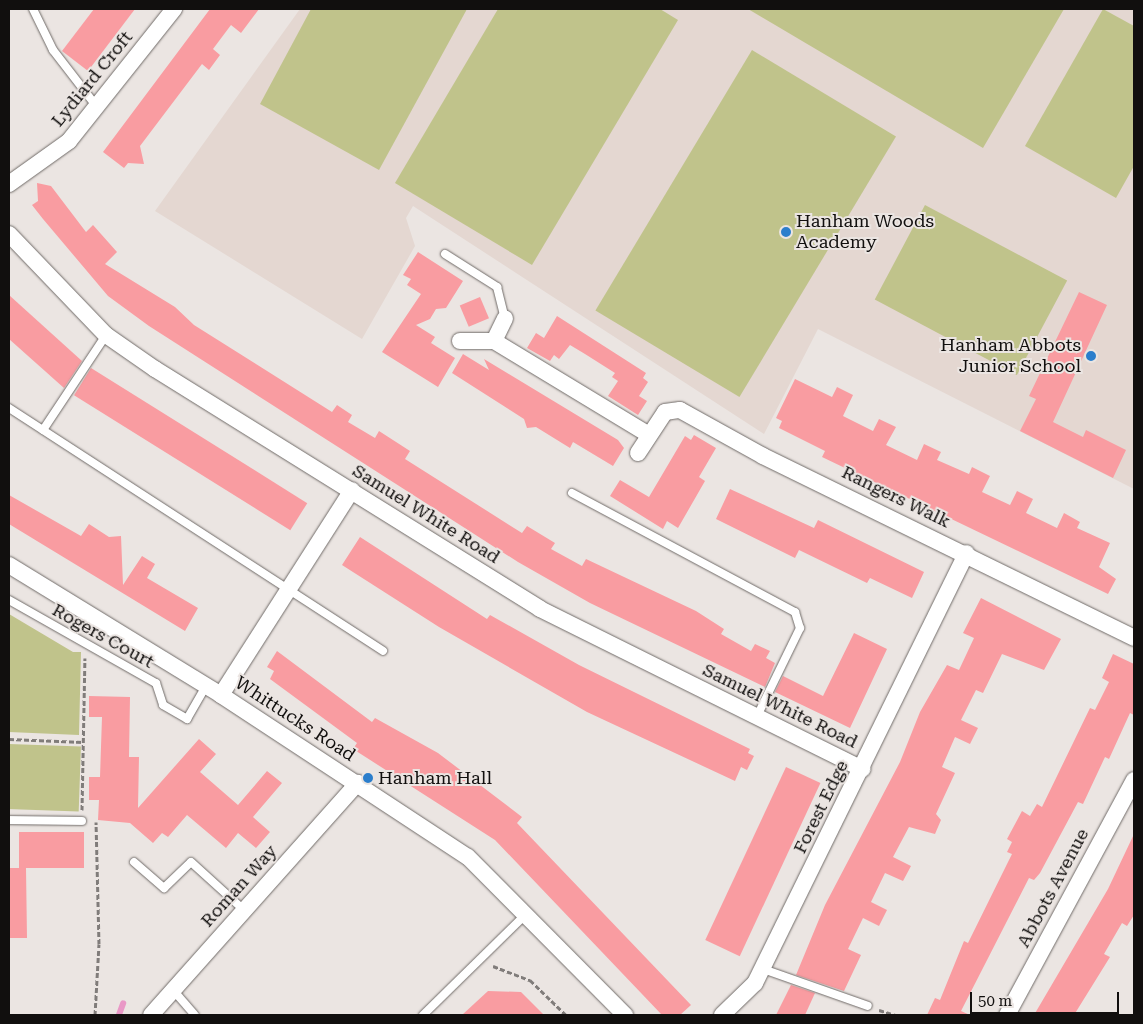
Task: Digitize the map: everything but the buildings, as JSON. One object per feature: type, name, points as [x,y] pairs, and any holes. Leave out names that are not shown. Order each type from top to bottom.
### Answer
[{"type":"street","name":"Lydiard Croft","points":[[9,184],[69,141],[98,109],[174,9]]},
{"type":"street","name":"Samuel White Road","points":[[9,234],[106,335],[540,609],[862,769]]},
{"type":"street","points":[[494,341],[505,318]]},
{"type":"street","points":[[460,341],[494,341],[649,435]]},
{"type":"street","name":"Rangers Walk","points":[[638,453],[665,412],[680,410],[763,456],[967,553],[1134,638]]},
{"type":"street","points":[[221,696],[352,490]]},
{"type":"street","name":"Forest Edge","points":[[722,1015],[756,983],[967,553]]},
{"type":"street","name":"Whittucks Road","points":[[9,565],[206,686],[358,783],[468,857],[625,1015]]},
{"type":"street","name":"Abbots Avenue","points":[[1007,1015],[1134,780]]},
{"type":"street","name":"Roman Way","points":[[151,1015],[358,783]]},
{"type":"lane","points":[[33,9],[53,50],[98,109]]},
{"type":"lane","points":[[445,254],[497,288],[505,318]]},
{"type":"lane","points":[[43,430],[106,335]]},
{"type":"lane","points":[[9,408],[289,588],[383,651]]},
{"type":"lane","points":[[572,493],[795,612],[800,628],[757,716]]},
{"type":"lane","name":"Rogers Court","points":[[9,600],[156,683],[163,705],[187,719],[206,686]]},
{"type":"lane","points":[[9,820],[82,821]]},
{"type":"lane","points":[[134,862],[164,888],[191,862],[244,910]]},
{"type":"lane","points":[[423,1015],[525,915]]},
{"type":"lane","points":[[763,968],[868,1006]]},
{"type":"lane","points":[[173,990],[195,1015]]},
{"type":"path","points":[[86,643],[82,821],[97,822],[99,944],[94,1015]]},
{"type":"path","points":[[9,739],[84,742]]},
{"type":"path","points":[[478,962],[530,980],[566,1015]]},
{"type":"shaded area","name":"Hanham Woods Academy","points":[[300,9],[1134,9],[1134,489],[818,329],[764,434],[413,206],[406,218],[415,246],[362,339],[155,211]]},
{"type":"green space","points":[[311,9],[467,9],[379,170],[260,104]]},
{"type":"green space","points":[[498,9],[660,9],[678,20],[532,265],[395,183]]},
{"type":"green space","points":[[748,9],[1064,9],[983,148]]},
{"type":"green space","points":[[1103,9],[1134,26],[1134,166],[1116,198],[1025,146]]},
{"type":"green space","points":[[752,50],[896,137],[739,397],[595,311]]},
{"type":"green space","points":[[925,205],[1067,281],[1017,375],[875,299]]},
{"type":"green space","points":[[9,614],[73,652],[81,652],[79,735],[9,732]]},
{"type":"green space","points":[[9,744],[81,747],[79,811],[9,809]]},
{"type":"waterway","points":[[119,1015],[123,1004]]},
{"type":"place","name":"Hanham Woods Academy","points":[[786,232]]},
{"type":"place","name":"Hanham Abbots Junior School","points":[[1091,356]]},
{"type":"place","name":"Hanham Hall","points":[[368,778]]}]
